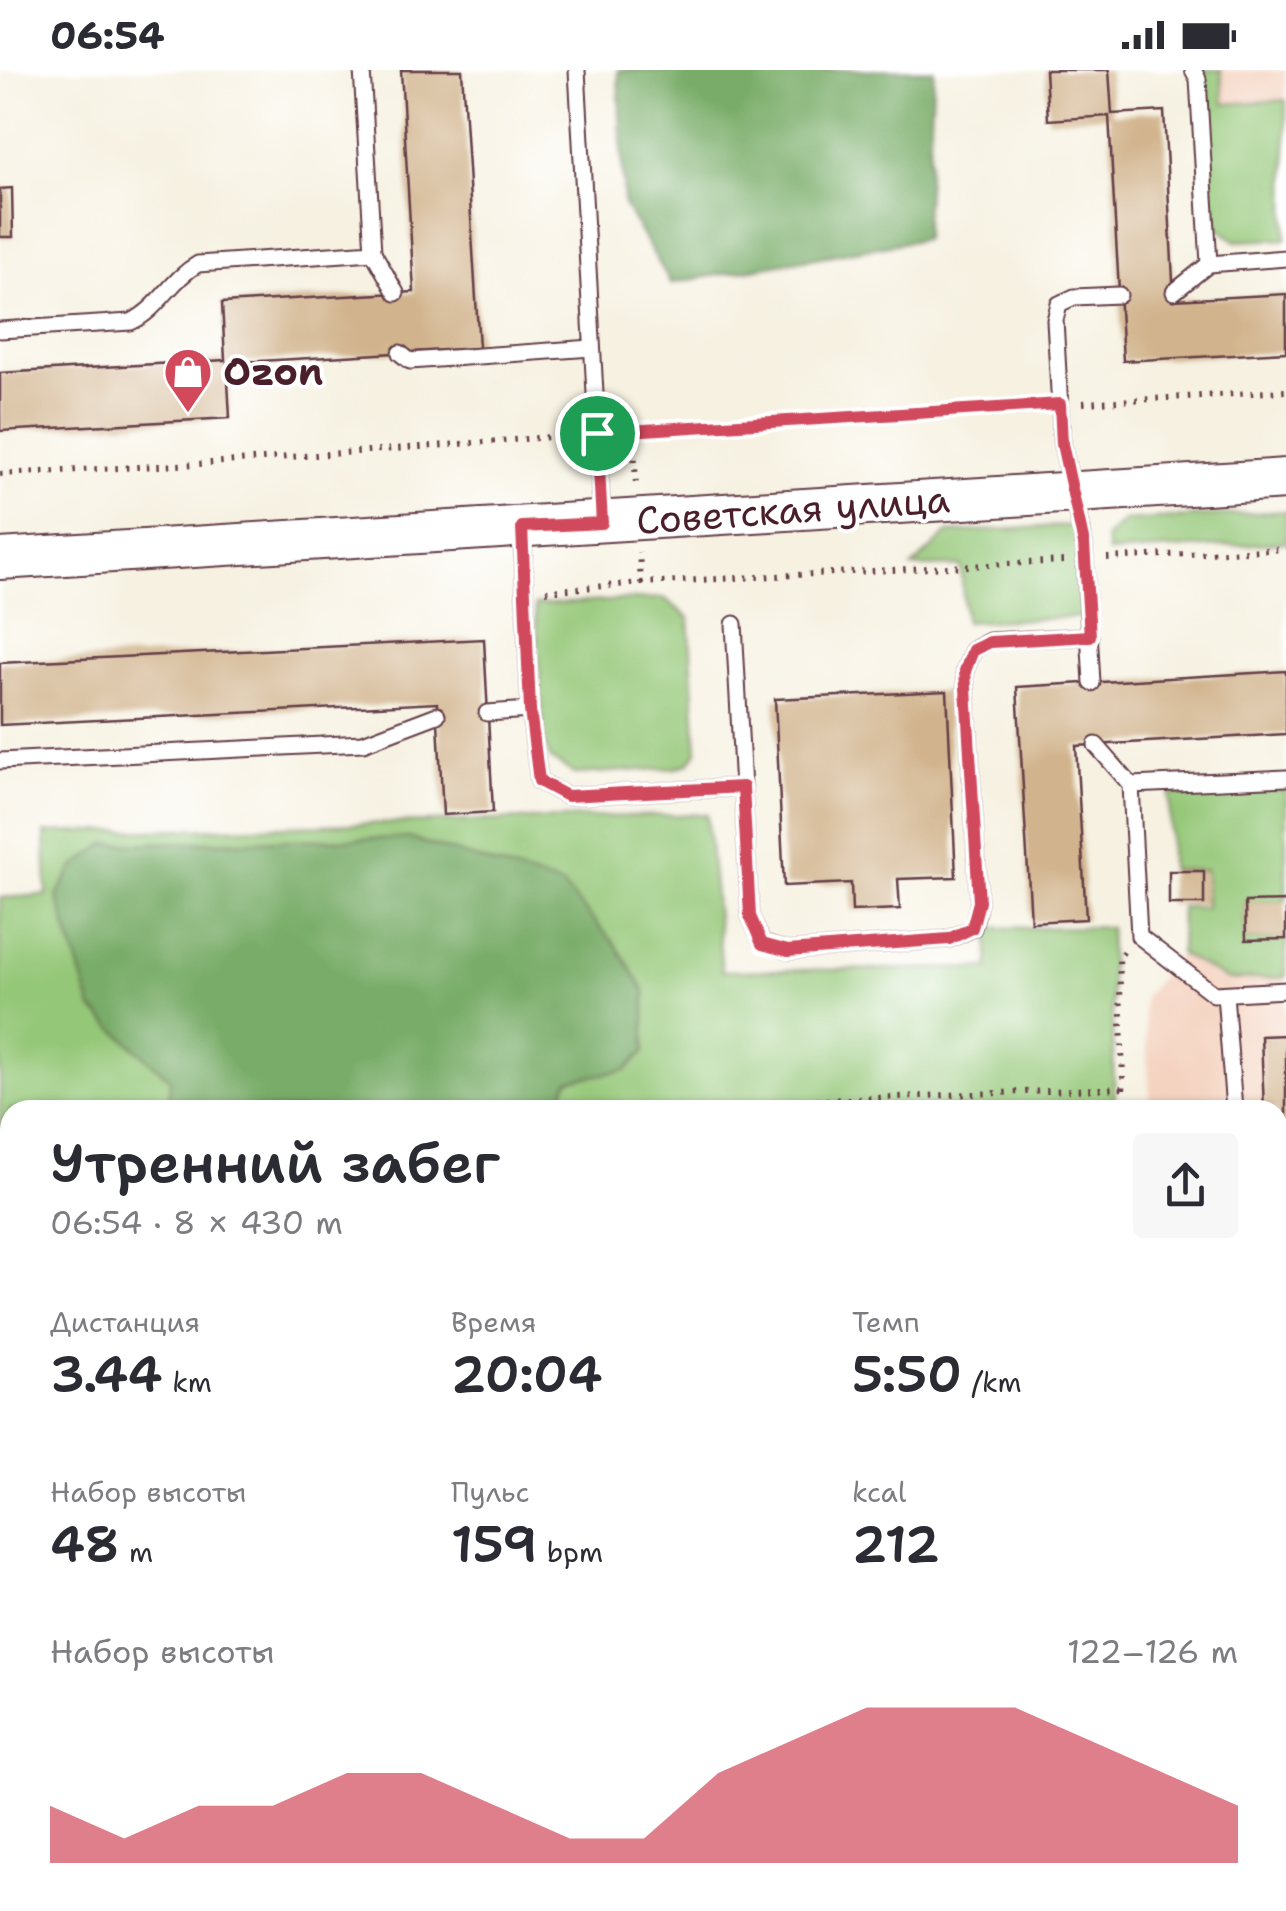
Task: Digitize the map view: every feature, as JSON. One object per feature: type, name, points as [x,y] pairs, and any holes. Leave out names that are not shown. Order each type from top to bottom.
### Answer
[{"type":"street","name":"Советская улица","points":[[0,559],[1286,479]]},
{"type":"lane","points":[[362,70],[372,252],[396,293]]},
{"type":"lane","points":[[578,70],[597,433],[620,522]]},
{"type":"lane","points":[[1193,70],[1198,79],[1209,264]]},
{"type":"lane","points":[[0,330],[131,322],[145,316],[182,273],[198,264],[372,252]]},
{"type":"lane","points":[[1174,292],[1209,264],[1286,258]]},
{"type":"lane","points":[[1092,683],[1085,560],[1062,444],[1056,320],[1059,304],[1074,297],[1119,294]]},
{"type":"lane","points":[[400,352],[410,361],[592,348]]},
{"type":"lane","points":[[522,527],[530,710],[539,781],[567,796],[743,787]]},
{"type":"lane","points":[[734,624],[750,916],[762,944],[788,951],[949,939],[972,928],[979,902],[965,671],[973,650],[990,642],[1090,636]]},
{"type":"lane","points":[[487,713],[530,710]]},
{"type":"lane","points":[[0,761],[363,744],[437,715]]},
{"type":"lane","points":[[1096,745],[1131,784],[1138,936],[1214,994],[1286,990]]},
{"type":"lane","points":[[1131,784],[1286,778]]},
{"type":"lane","points":[[1224,994],[1233,1100]]},
{"type":"path","points":[[0,474],[198,464],[633,430],[1286,391]]},
{"type":"path","points":[[633,430],[620,522],[641,584]]},
{"type":"path","points":[[525,592],[1286,549]]},
{"type":"path","points":[[1124,1100],[1118,957],[1138,936]]},
{"type":"path","points":[[823,1100],[1123,1088]]},
{"type":"shaded area","points":[[1221,70],[1286,70],[1286,100],[1224,104]]},
{"type":"shaded area","points":[[1286,890],[1286,1100],[1150,1100],[1143,998],[1180,954],[1181,907],[1232,907]]},
{"type":"green space","points":[[618,70],[934,70],[924,239],[671,283],[624,205]]},
{"type":"green space","points":[[1199,70],[1221,70],[1224,104],[1286,100],[1286,239],[1236,241],[1212,223]]},
{"type":"green space","points":[[1286,511],[1286,542],[1108,553],[1106,537],[1124,521]]},
{"type":"green space","points":[[1075,525],[1092,600],[1079,617],[965,622],[961,566],[912,567],[948,533]]},
{"type":"green space","points":[[664,598],[689,618],[697,752],[689,763],[676,768],[575,774],[551,759],[544,743],[535,605]]},
{"type":"green space","points":[[1286,790],[1286,901],[1245,903],[1246,940],[1286,939],[1286,977],[1228,980],[1180,954],[1181,907],[1206,907],[1206,870],[1170,870],[1170,794]]},
{"type":"green space","points":[[707,814],[722,971],[989,968],[989,928],[1109,927],[1115,1100],[0,1100],[0,898],[47,895],[45,833]]},
{"type":"green space","points":[[409,838],[562,885],[616,945],[645,991],[645,1051],[626,1070],[569,1080],[560,1100],[169,1100],[170,1079],[92,1009],[57,896],[73,868],[105,844]]},
{"type":"building","points":[[401,70],[462,70],[479,348],[227,363],[230,418],[0,431],[0,373],[225,360],[222,303],[414,292]]},
{"type":"building","points":[[1045,70],[1109,70],[1112,114],[1164,111],[1174,300],[1286,294],[1286,352],[1123,361],[1109,116],[1048,120]]},
{"type":"building","points":[[12,188],[13,237],[0,237],[0,189]]},
{"type":"building","points":[[484,639],[493,812],[443,815],[437,703],[0,725],[0,663]]},
{"type":"building","points":[[1286,671],[1286,734],[1076,746],[1086,919],[1031,922],[1017,687]]},
{"type":"building","points":[[947,691],[956,877],[898,879],[900,909],[852,911],[851,883],[784,886],[775,699]]},
{"type":"building","points":[[1169,871],[1204,871],[1204,904],[1169,904]]},
{"type":"building","points":[[1286,901],[1286,939],[1246,940],[1245,902]]},
{"type":"building","points":[[1286,1035],[1286,1100],[1264,1100],[1261,1036]]},
{"type":"place","name":"Ozon","points":[[188,414]]},
{"type":"route","points":[[1060,404],[1062,444],[1084,544],[1090,636],[990,642],[973,650],[965,671],[979,902],[972,928],[949,939],[788,951],[762,944],[750,916],[743,787],[567,796],[539,781],[530,710],[522,527],[602,523],[597,433],[1060,404]]}]
